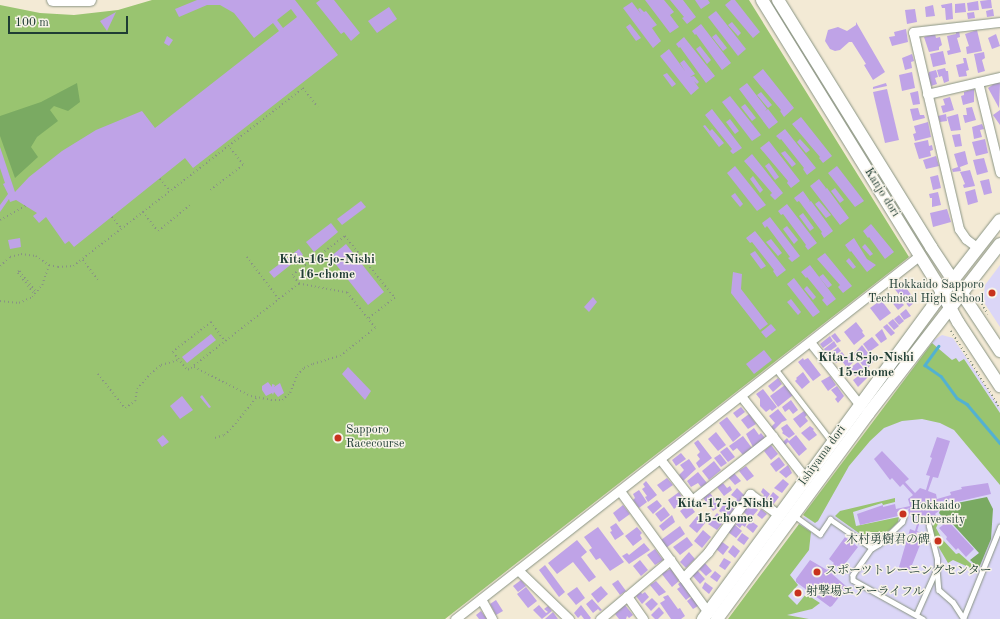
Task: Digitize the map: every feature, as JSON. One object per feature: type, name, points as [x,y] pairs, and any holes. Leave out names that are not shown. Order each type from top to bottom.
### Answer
[{"type":"main road","points":[[53,0],[90,0]]},
{"type":"main road","name":"Kanjo dori","points":[[762,0],[1000,386]]},
{"type":"main road","name":"Kanjo dori","points":[[778,0],[953,280],[1000,351]]},
{"type":"main road","name":"Ishiyama dori","points":[[709,617],[779,516],[860,405],[953,280],[1000,220]]},
{"type":"main road","name":"Ishiyama dori","points":[[709,617],[794,515],[950,307],[1000,244]]},
{"type":"street","points":[[978,248],[966,239],[959,229],[913,32],[1000,22]]},
{"type":"street","points":[[927,94],[1000,76]]},
{"type":"street","points":[[978,82],[996,139],[1000,172]]},
{"type":"street","points":[[455,619],[920,256]]},
{"type":"street","points":[[810,342],[860,405]]},
{"type":"street","points":[[741,396],[806,479]]},
{"type":"street","points":[[660,459],[692,500],[773,436]]},
{"type":"street","points":[[620,491],[683,578],[709,617]]},
{"type":"street","points":[[683,578],[708,552],[750,494],[779,516]]},
{"type":"street","points":[[600,619],[670,560]]},
{"type":"street","points":[[518,570],[569,619]]},
{"type":"street","points":[[627,596],[643,619]]},
{"type":"street","points":[[481,599],[492,619]]},
{"type":"lane","points":[[776,369],[833,442]]},
{"type":"lane","points":[[794,515],[820,534],[830,519],[872,548]]},
{"type":"lane","points":[[904,516],[902,522],[879,544],[872,548],[853,575],[853,580],[923,619]]},
{"type":"lane","points":[[929,526],[937,559],[939,590],[953,602],[963,619]]},
{"type":"lane","points":[[963,619],[1000,527]]},
{"type":"lane","points":[[916,615],[937,568]]},
{"type":"path","points":[[0,266],[10,257],[21,254],[36,256],[49,265],[58,268],[68,267],[83,260],[303,88],[318,107]]},
{"type":"path","points":[[210,190],[243,165],[228,146]]},
{"type":"path","points":[[160,179],[170,192]]},
{"type":"path","points":[[143,212],[158,231],[190,205]]},
{"type":"path","points":[[0,220],[25,206]]},
{"type":"path","points":[[112,217],[122,229]]},
{"type":"path","points":[[194,367],[256,398],[277,401],[285,398],[290,393],[297,375],[304,368],[344,354],[375,328],[347,293],[299,284],[292,275],[345,236],[394,298],[368,319]]},
{"type":"path","points":[[246,257],[280,299]]},
{"type":"path","points":[[83,260],[98,280]]},
{"type":"path","points":[[0,301],[18,303],[35,295],[42,285],[49,265]]},
{"type":"path","points":[[35,291],[19,271],[18,273],[35,295]]},
{"type":"path","points":[[225,341],[211,322],[172,352],[186,369],[189,370],[299,284]]},
{"type":"path","points":[[951,331],[1000,408]]},
{"type":"path","points":[[98,374],[125,408],[135,401],[137,390],[150,374],[161,365],[179,360]]},
{"type":"path","points":[[215,438],[224,435],[230,430],[256,398]]},
{"type":"shaded area","name":"Hokkaido Sapporo Technical High School","points":[[1000,265],[1000,327],[983,301],[985,285]]},
{"type":"shaded area","name":"Hokkaido University","points":[[942,335],[953,338],[1000,408],[1000,619],[729,619],[934,340]]},
{"type":"green space","name":"Sapporo Racecourse","points":[[152,0],[749,0],[909,257],[445,619],[0,619],[0,5],[40,13],[74,15],[118,10]]},
{"type":"green space","points":[[77,83],[80,102],[68,111],[54,106],[50,110],[58,121],[37,137],[31,147],[38,157],[15,178],[0,136],[0,116],[41,102]]},
{"type":"green space","points":[[932,343],[952,360],[956,358],[959,362],[964,359],[1000,413],[1000,485],[954,430],[940,423],[922,419],[902,421],[884,428],[870,441],[849,466],[818,521],[815,523],[803,515]]},
{"type":"green space","points":[[987,497],[993,509],[991,539],[979,568],[970,560],[979,553],[948,519],[944,519],[939,513],[942,506]]},
{"type":"green space","points":[[895,498],[895,502],[883,505],[882,503],[853,512],[856,526],[899,517],[898,522],[880,539],[863,536],[835,516],[840,511]]},
{"type":"green space","points":[[936,522],[938,524],[936,528],[942,539],[956,554],[959,553],[977,569],[975,570],[953,560],[948,563],[935,541],[931,527]]},
{"type":"green space","points":[[799,524],[811,532],[809,550],[790,575],[798,585],[788,596],[797,605],[806,594],[820,603],[812,609],[787,615],[809,619],[728,619]]},
{"type":"building","points":[[197,0],[295,0],[338,55],[193,168],[185,158],[74,247],[69,241],[65,244],[46,217],[39,223],[33,216],[37,213],[16,200],[10,202],[9,199],[0,212],[0,205],[8,194],[3,184],[5,183],[0,168],[0,147],[15,192],[29,177],[62,151],[96,130],[142,111],[155,128],[279,31],[273,23],[254,38],[234,13],[220,5],[207,5],[179,17],[175,9]],"holes":[[[291,9],[297,17],[283,28],[277,20]]]},
{"type":"building","points":[[320,0],[334,0],[360,33],[351,41],[344,32],[341,34],[316,3]]},
{"type":"building","points":[[645,0],[664,0],[674,12],[670,15],[679,27],[670,33]]},
{"type":"building","points":[[670,0],[683,0],[696,17],[687,24],[682,18],[684,17]]},
{"type":"building","points":[[695,0],[708,0],[710,3],[701,9]]},
{"type":"building","points":[[731,0],[735,0],[760,32],[753,38],[725,5]]},
{"type":"building","points":[[991,0],[992,8],[982,9],[980,1]]},
{"type":"building","points":[[978,1],[979,10],[968,11],[967,3]]},
{"type":"building","points":[[632,2],[641,14],[638,9],[640,8],[644,12],[646,11],[657,25],[652,28],[661,41],[653,48],[623,8]]},
{"type":"building","points":[[952,3],[953,19],[946,20],[945,8],[942,8],[941,5]]},
{"type":"building","points":[[965,3],[966,12],[955,13],[955,4]]},
{"type":"building","points":[[933,5],[935,16],[926,17],[925,7]]},
{"type":"building","points":[[389,7],[397,19],[377,33],[368,21]]},
{"type":"building","points":[[915,9],[917,22],[907,24],[905,10]]},
{"type":"building","points":[[993,9],[994,16],[987,17],[986,11]]},
{"type":"building","points":[[716,11],[746,49],[738,56],[708,17]]},
{"type":"building","points":[[116,12],[107,31],[100,21]]},
{"type":"building","points":[[974,12],[975,18],[968,19],[967,13]]},
{"type":"building","points":[[732,22],[741,33],[738,36],[728,25]]},
{"type":"building","points":[[856,22],[885,72],[873,80],[864,65],[866,64],[852,42],[849,42],[840,50],[835,51],[830,49],[825,41],[828,30],[838,27],[847,31],[856,25]]},
{"type":"building","points":[[630,24],[641,38],[636,41],[626,27]]},
{"type":"building","points":[[701,24],[731,63],[722,70],[696,34],[695,35],[692,31]]},
{"type":"building","points":[[906,29],[908,42],[892,46],[889,37],[895,36],[894,32]]},
{"type":"building","points":[[959,30],[960,37],[957,38],[961,52],[948,55],[947,51],[950,50],[947,36],[956,34],[956,31]]},
{"type":"building","points":[[977,30],[982,51],[967,54],[966,47],[969,46],[965,34]]},
{"type":"building","points":[[716,34],[727,48],[723,51],[712,37]]},
{"type":"building","points":[[935,34],[936,38],[940,37],[942,45],[939,47],[939,50],[929,52],[924,37]]},
{"type":"building","points":[[996,34],[1000,46],[992,49],[988,38]]},
{"type":"building","points":[[167,36],[173,40],[169,46],[164,43]]},
{"type":"building","points":[[684,37],[715,76],[706,83],[680,47],[679,48],[676,44]]},
{"type":"building","points":[[700,46],[711,60],[707,64],[696,49]]},
{"type":"building","points":[[669,49],[685,71],[680,63],[684,60],[695,74],[690,77],[694,76],[699,82],[697,84],[694,81],[699,88],[691,95],[660,56]]},
{"type":"building","points":[[943,51],[946,64],[933,67],[930,54]]},
{"type":"building","points":[[984,52],[985,58],[982,60],[985,71],[978,73],[974,54]]},
{"type":"building","points":[[912,54],[914,61],[911,62],[912,68],[905,70],[902,58]]},
{"type":"building","points":[[963,58],[966,58],[969,70],[966,71],[967,76],[959,77],[956,65],[964,63]]},
{"type":"building","points":[[945,68],[946,71],[948,71],[949,81],[944,83],[942,76],[939,77],[937,70]]},
{"type":"building","points":[[763,69],[794,108],[784,117],[780,111],[781,110],[753,77]]},
{"type":"building","points":[[936,70],[938,77],[935,78],[937,84],[931,86],[928,75],[929,72]]},
{"type":"building","points":[[912,72],[915,88],[902,91],[899,75]]},
{"type":"building","points":[[667,73],[676,84],[672,87],[663,75]]},
{"type":"building","points":[[998,81],[1000,84],[999,108],[988,88]]},
{"type":"building","points":[[747,83],[767,109],[765,111],[768,109],[778,122],[769,129],[739,89]]},
{"type":"building","points":[[886,83],[887,86],[873,89],[873,87]]},
{"type":"building","points":[[887,89],[899,140],[885,143],[873,92]]},
{"type":"building","points":[[974,89],[974,102],[963,105],[961,96],[964,95],[964,92]]},
{"type":"building","points":[[918,91],[920,104],[913,105],[910,93]]},
{"type":"building","points":[[761,92],[772,105],[768,108],[757,95]]},
{"type":"building","points":[[730,96],[761,135],[752,141],[722,102]]},
{"type":"building","points":[[950,97],[954,110],[943,113],[941,106],[945,105],[943,99]]},
{"type":"building","points":[[745,104],[756,118],[752,121],[741,107]]},
{"type":"building","points":[[972,107],[976,120],[965,123],[963,115],[967,115],[966,108]]},
{"type":"building","points":[[918,108],[920,115],[924,115],[925,118],[913,121],[910,109]]},
{"type":"building","points":[[712,109],[742,148],[733,154],[730,151],[732,149],[705,115]]},
{"type":"building","points":[[1000,110],[1000,125],[993,115]]},
{"type":"building","points":[[946,114],[947,121],[940,122],[938,116]]},
{"type":"building","points":[[958,114],[961,130],[951,131],[947,117]]},
{"type":"building","points":[[801,117],[832,156],[823,163],[819,158],[820,157],[792,124]]},
{"type":"building","points":[[730,119],[739,131],[735,134],[726,122]]},
{"type":"building","points":[[928,122],[931,137],[915,141],[913,134],[916,133],[914,126]]},
{"type":"building","points":[[982,124],[984,129],[980,130],[982,137],[974,139],[972,127]]},
{"type":"building","points":[[705,125],[710,131],[712,129],[724,143],[719,147],[703,126]]},
{"type":"building","points":[[785,129],[816,168],[807,175],[803,169],[804,168],[781,139],[780,140],[776,136]]},
{"type":"building","points":[[960,134],[962,146],[955,147],[952,135]]},
{"type":"building","points":[[800,139],[810,150],[806,153],[797,142]]},
{"type":"building","points":[[985,139],[988,153],[976,156],[972,142]]},
{"type":"building","points":[[928,140],[929,146],[932,145],[933,150],[930,151],[931,156],[919,159],[914,143]]},
{"type":"building","points":[[769,141],[800,181],[791,188],[787,183],[788,181],[760,148]]},
{"type":"building","points":[[785,151],[796,164],[792,167],[781,153]]},
{"type":"building","points":[[965,151],[968,164],[960,167],[961,171],[953,172],[952,169],[958,167],[954,154]]},
{"type":"building","points":[[752,154],[783,193],[775,200],[770,195],[772,193],[744,161]]},
{"type":"building","points":[[936,156],[939,166],[926,169],[923,160]]},
{"type":"building","points":[[984,158],[988,172],[977,175],[973,160]]},
{"type":"building","points":[[769,163],[779,177],[775,180],[765,166]]},
{"type":"building","points":[[735,166],[766,205],[757,211],[727,173]]},
{"type":"building","points":[[837,166],[864,201],[855,207],[828,173]]},
{"type":"building","points":[[970,170],[975,186],[964,188],[963,185],[965,184],[960,172]]},
{"type":"building","points":[[938,175],[941,188],[933,190],[930,177]]},
{"type":"building","points":[[753,176],[763,190],[760,193],[750,179]]},
{"type":"building","points":[[819,179],[826,188],[825,189],[827,188],[849,218],[840,225],[810,186]]},
{"type":"building","points":[[989,179],[992,193],[984,195],[980,181]]},
{"type":"building","points":[[835,188],[844,200],[840,203],[831,191]]},
{"type":"building","points":[[975,189],[978,202],[968,205],[965,192]]},
{"type":"building","points":[[803,191],[810,201],[809,202],[811,201],[833,231],[824,238],[821,233],[822,232],[799,201],[797,202],[794,198]]},
{"type":"building","points":[[938,192],[941,205],[932,207],[932,198],[930,198],[929,194]]},
{"type":"building","points":[[735,193],[743,204],[740,207],[731,196]]},
{"type":"building","points":[[361,201],[366,207],[342,225],[337,219]]},
{"type":"building","points":[[819,201],[831,215],[826,218],[815,204]]},
{"type":"building","points":[[787,204],[817,243],[808,250],[805,246],[806,245],[783,214],[781,215],[778,211]]},
{"type":"building","points":[[947,209],[951,222],[933,227],[930,213]]},
{"type":"building","points":[[803,213],[814,228],[810,231],[799,216]]},
{"type":"building","points":[[770,217],[800,256],[792,262],[788,258],[790,257],[767,226],[765,228],[762,223]]},
{"type":"building","points":[[331,223],[338,232],[314,252],[306,242]]},
{"type":"building","points":[[871,224],[894,252],[885,259],[863,231]]},
{"type":"building","points":[[787,226],[798,240],[794,244],[783,229]]},
{"type":"building","points":[[755,231],[786,270],[777,277],[773,271],[774,270],[752,242],[750,243],[746,238]]},
{"type":"building","points":[[20,238],[21,247],[10,249],[8,240]]},
{"type":"building","points":[[854,238],[867,259],[876,265],[867,272],[845,245]]},
{"type":"building","points":[[771,239],[782,253],[778,256],[766,242]]},
{"type":"building","points":[[346,244],[384,292],[368,305],[330,257]]},
{"type":"building","points":[[865,244],[873,254],[870,256],[862,247]]},
{"type":"building","points":[[299,249],[303,255],[274,278],[269,272]]},
{"type":"building","points":[[755,251],[766,266],[761,269],[750,254]]},
{"type":"building","points":[[825,253],[852,286],[843,293],[838,287],[840,285],[817,259]]},
{"type":"building","points":[[849,258],[856,267],[853,269],[846,261]]},
{"type":"building","points":[[810,265],[836,299],[827,306],[822,300],[824,298],[801,272]]},
{"type":"building","points":[[733,272],[742,274],[741,289],[768,324],[760,330],[731,293]]},
{"type":"building","points":[[823,274],[832,285],[828,288],[819,277]]},
{"type":"building","points":[[794,278],[820,312],[813,317],[787,284]]},
{"type":"building","points":[[901,281],[912,296],[910,297],[915,302],[909,307],[893,287]]},
{"type":"building","points":[[807,286],[816,297],[813,300],[804,289]]},
{"type":"building","points":[[593,297],[597,302],[589,312],[584,307]]},
{"type":"building","points":[[897,297],[904,305],[898,310],[891,301]]},
{"type":"building","points":[[791,299],[801,312],[798,315],[787,302]]},
{"type":"building","points":[[881,300],[891,313],[880,321],[870,308]]},
{"type":"building","points":[[906,309],[911,316],[904,320],[900,314]]},
{"type":"building","points":[[899,315],[904,321],[899,325],[894,319]]},
{"type":"building","points":[[893,319],[899,326],[894,330],[888,323]]},
{"type":"building","points":[[856,322],[865,336],[854,345],[844,332]]},
{"type":"building","points":[[771,324],[776,330],[766,338],[761,332]]},
{"type":"building","points":[[887,324],[895,333],[891,336],[883,327]]},
{"type":"building","points":[[882,329],[887,339],[881,343],[875,335]]},
{"type":"building","points":[[835,333],[841,341],[837,343],[831,336]]},
{"type":"building","points":[[211,334],[216,340],[187,363],[182,357]]},
{"type":"building","points":[[830,336],[833,341],[823,348],[820,344]]},
{"type":"building","points":[[872,337],[879,345],[869,352],[863,344]]},
{"type":"building","points":[[834,341],[837,346],[827,353],[824,349]]},
{"type":"building","points":[[862,345],[874,361],[866,370],[854,354]]},
{"type":"building","points":[[838,347],[841,351],[831,358],[828,355]]},
{"type":"building","points":[[764,350],[772,360],[754,374],[746,364]]},
{"type":"building","points":[[842,352],[845,356],[836,363],[832,359]]},
{"type":"building","points":[[851,354],[856,360],[847,368],[842,361]]},
{"type":"building","points":[[803,358],[804,360],[808,358],[821,375],[813,381],[798,362]]},
{"type":"building","points":[[858,362],[864,369],[855,376],[850,368]]},
{"type":"building","points":[[348,367],[371,391],[365,400],[342,374]]},
{"type":"building","points":[[865,371],[869,376],[858,387],[853,380]]},
{"type":"building","points":[[803,372],[810,382],[802,389],[795,381],[797,379],[796,378]]},
{"type":"building","points":[[830,376],[836,385],[828,391],[821,381]]},
{"type":"building","points":[[778,378],[782,384],[773,392],[768,386]]},
{"type":"building","points":[[268,382],[272,387],[272,384],[275,385],[274,387],[280,383],[284,393],[278,397],[274,392],[273,395],[272,393],[266,396],[262,390],[262,386]]},
{"type":"building","points":[[785,385],[793,395],[778,407],[770,396]]},
{"type":"building","points":[[837,386],[844,396],[838,403],[835,399],[837,397],[831,390]]},
{"type":"building","points":[[763,389],[777,407],[772,411],[770,409],[766,412],[760,406],[760,399],[756,394]]},
{"type":"building","points":[[202,395],[211,407],[209,408],[200,397]]},
{"type":"building","points":[[182,396],[193,410],[180,419],[170,406]]},
{"type":"building","points":[[791,400],[798,410],[793,414],[789,409],[785,412],[782,407]]},
{"type":"building","points":[[741,407],[745,412],[737,418],[733,413]]},
{"type":"building","points":[[778,409],[787,420],[782,422],[773,431],[771,427],[775,423],[769,416]]},
{"type":"building","points":[[804,411],[807,415],[805,417],[808,421],[800,428],[793,419]]},
{"type":"building","points":[[749,414],[756,424],[748,429],[741,420]]},
{"type":"building","points":[[727,417],[741,435],[733,442],[719,423]]},
{"type":"building","points":[[787,424],[795,434],[789,438],[782,433],[781,428]]},
{"type":"building","points":[[810,426],[814,429],[813,430],[817,435],[809,441],[801,433]]},
{"type":"building","points":[[754,428],[759,435],[761,433],[765,438],[753,447],[746,434]]},
{"type":"building","points":[[716,432],[726,445],[718,451],[708,439]]},
{"type":"building","points":[[163,435],[169,442],[162,447],[157,440]]},
{"type":"building","points":[[796,435],[807,449],[799,456],[788,442],[785,445],[783,442],[787,438],[789,441]]},
{"type":"building","points":[[743,436],[752,448],[743,455],[737,448],[733,451],[729,446]]},
{"type":"building","points":[[937,437],[950,441],[938,478],[933,477],[928,491],[936,494],[937,499],[951,495],[950,492],[962,489],[961,487],[988,483],[991,494],[952,503],[951,499],[938,502],[940,510],[935,514],[944,524],[948,521],[974,549],[966,557],[958,548],[956,550],[946,539],[947,537],[939,528],[943,525],[933,515],[932,516],[936,521],[929,526],[921,524],[921,518],[917,531],[921,533],[918,544],[920,545],[910,570],[899,567],[910,529],[915,531],[919,517],[910,515],[908,510],[910,508],[897,512],[898,516],[860,525],[857,514],[883,505],[883,507],[895,504],[896,509],[910,506],[908,499],[913,495],[903,484],[900,487],[892,478],[890,480],[874,459],[882,451],[909,479],[905,482],[915,493],[920,488],[926,490],[930,476],[926,475]]},
{"type":"building","points":[[698,440],[712,458],[699,468],[696,463],[700,459],[697,455],[700,452],[694,443]]},
{"type":"building","points":[[771,445],[778,454],[771,460],[764,451]]},
{"type":"building","points":[[727,447],[735,457],[728,462],[720,452]]},
{"type":"building","points":[[681,453],[686,459],[676,466],[672,460]]},
{"type":"building","points":[[720,454],[727,463],[721,467],[714,458]]},
{"type":"building","points":[[779,457],[785,465],[776,472],[770,464]]},
{"type":"building","points":[[689,459],[696,469],[683,481],[679,475],[684,470],[680,465]]},
{"type":"building","points":[[714,461],[721,470],[709,480],[702,471]]},
{"type":"building","points":[[788,465],[792,473],[786,478],[779,472]]},
{"type":"building","points":[[746,466],[754,476],[747,481],[739,471]]},
{"type":"building","points":[[698,472],[707,483],[701,487],[698,483],[691,487],[687,481]]},
{"type":"building","points":[[734,473],[741,481],[735,485],[728,477]]},
{"type":"building","points":[[667,478],[673,485],[663,492],[657,485]]},
{"type":"building","points":[[783,479],[789,484],[782,493],[774,488]]},
{"type":"building","points":[[646,481],[657,495],[648,502],[645,497],[647,496],[642,489],[645,487],[643,484]]},
{"type":"building","points":[[723,483],[727,488],[730,486],[732,490],[724,496],[717,487]]},
{"type":"building","points":[[737,488],[745,496],[738,505],[735,502],[737,499],[731,495]]},
{"type":"building","points":[[763,488],[770,494],[764,502],[761,499],[764,495],[761,492]]},
{"type":"building","points":[[639,490],[647,502],[639,508],[633,500],[635,498],[633,494]]},
{"type":"building","points":[[679,492],[684,501],[674,509],[668,500]]},
{"type":"building","points":[[773,492],[779,497],[772,506],[766,502]]},
{"type":"building","points":[[710,493],[720,506],[713,511],[703,498]]},
{"type":"building","points":[[727,499],[736,506],[728,517],[719,511]]},
{"type":"building","points":[[657,500],[662,506],[653,514],[647,507]]},
{"type":"building","points":[[750,501],[758,510],[751,518],[742,511]]},
{"type":"building","points":[[689,504],[695,512],[686,519],[680,511]]},
{"type":"building","points":[[623,505],[630,514],[619,522],[613,513]]},
{"type":"building","points":[[664,507],[670,515],[661,522],[655,514]]},
{"type":"building","points":[[761,509],[767,514],[762,519],[757,515]]},
{"type":"building","points":[[717,513],[725,520],[717,530],[708,524]]},
{"type":"building","points":[[672,515],[675,522],[663,531],[659,526]]},
{"type":"building","points":[[698,515],[706,522],[697,533],[689,526]]},
{"type":"building","points":[[738,518],[747,523],[745,527],[742,525],[740,528],[734,523]]},
{"type":"building","points":[[751,521],[758,526],[753,533],[746,527]]},
{"type":"building","points":[[616,523],[624,534],[615,540],[610,532],[612,531],[610,527]]},
{"type":"building","points":[[734,524],[742,531],[736,538],[728,532]]},
{"type":"building","points":[[680,526],[685,534],[666,548],[661,540]]},
{"type":"building","points":[[598,527],[624,562],[610,571],[600,558],[596,560],[589,550],[592,548],[584,537]]},
{"type":"building","points":[[637,527],[642,533],[640,535],[642,539],[633,546],[625,536]]},
{"type":"building","points":[[703,530],[711,537],[702,548],[694,541]]},
{"type":"building","points":[[742,533],[749,538],[744,545],[737,540]]},
{"type":"building","points":[[687,537],[693,545],[680,555],[673,547]]},
{"type":"building","name":"スポーツトレーニングセンター","points":[[845,537],[858,547],[841,569],[836,565],[831,573],[847,587],[830,607],[796,582],[796,579],[810,560],[827,570],[834,563],[829,559]]},
{"type":"building","points":[[577,540],[587,552],[581,557],[596,577],[589,582],[573,562],[557,574],[548,563]]},
{"type":"building","points":[[721,541],[729,547],[723,555],[715,548]]},
{"type":"building","points":[[644,543],[650,550],[629,564],[622,556],[627,553],[629,555]]},
{"type":"building","points":[[733,545],[740,551],[735,558],[728,552]]},
{"type":"building","points":[[655,549],[663,560],[655,565],[647,555]]},
{"type":"building","points":[[689,552],[695,559],[686,568],[680,562]]},
{"type":"building","points":[[724,558],[731,562],[725,570],[719,566]]},
{"type":"building","points":[[640,560],[648,570],[641,576],[633,566]]},
{"type":"building","points":[[705,563],[712,571],[706,576],[699,569]]},
{"type":"building","points":[[545,565],[565,592],[559,597],[539,570]]},
{"type":"building","points":[[671,569],[679,581],[672,587],[661,573]]},
{"type":"building","points":[[697,570],[705,579],[700,584],[692,575]]},
{"type":"building","points":[[715,571],[721,576],[717,582],[710,577]]},
{"type":"building","points":[[521,580],[526,586],[518,592],[513,586]]},
{"type":"building","points":[[618,580],[626,591],[620,595],[612,584]]},
{"type":"building","points":[[656,581],[666,592],[659,596],[650,585]]},
{"type":"building","points":[[681,582],[691,596],[686,600],[677,589],[680,587],[678,584]]},
{"type":"building","points":[[705,582],[713,588],[709,594],[702,588]]},
{"type":"building","points":[[601,586],[608,594],[598,603],[591,594]]},
{"type":"building","points":[[526,587],[537,601],[528,608],[517,594]]},
{"type":"building","points":[[577,587],[585,598],[576,605],[567,594]]},
{"type":"building","points":[[641,592],[642,594],[645,592],[649,597],[642,604],[636,596]]},
{"type":"building","points":[[668,595],[685,616],[681,619],[671,619],[660,603],[665,600],[663,597]]},
{"type":"building","points":[[692,597],[698,606],[693,609],[687,601]]},
{"type":"building","points":[[652,598],[658,604],[651,611],[645,604]]},
{"type":"building","points":[[592,599],[602,610],[600,611],[598,609],[593,613],[586,604]]},
{"type":"building","points":[[496,600],[503,611],[496,615],[490,604]]},
{"type":"building","points":[[539,605],[546,613],[548,612],[544,609],[548,606],[552,611],[542,619],[533,610]]},
{"type":"building","points":[[581,605],[591,618],[590,619],[584,619],[581,615],[578,618],[574,613]]},
{"type":"building","points":[[625,605],[633,615],[629,618],[627,616],[626,619],[619,619],[615,614]]},
{"type":"building","points":[[659,607],[664,613],[658,619],[655,619],[651,615]]},
{"type":"building","points":[[481,611],[487,619],[479,619],[476,615]]},
{"type":"building","points":[[553,612],[558,619],[545,619]]},
{"type":"waterway","points":[[939,346],[925,365],[941,376],[957,398],[967,404],[1000,443]]},
{"type":"place","name":"Hokkaido Sapporo Technical High School","points":[[992,293]]},
{"type":"place","name":"Sapporo Racecourse","points":[[338,438]]},
{"type":"place","name":"Hokkaido University","points":[[903,514]]},
{"type":"place","name":"木村勇樹君の碑","points":[[938,541]]},
{"type":"place","name":"スポーツトレーニングセンター","points":[[817,572]]},
{"type":"place","name":"射撃場エアーライフル","points":[[798,593]]},
{"type":"district","name":"Kita-16-jo-Nishi 16-chome","points":[[327,268]]},
{"type":"district","name":"Kita-18-jo-Nishi 15-chome","points":[[866,366]]},
{"type":"district","name":"Kita-17-jo-Nishi 15-chome","points":[[725,512]]}]
